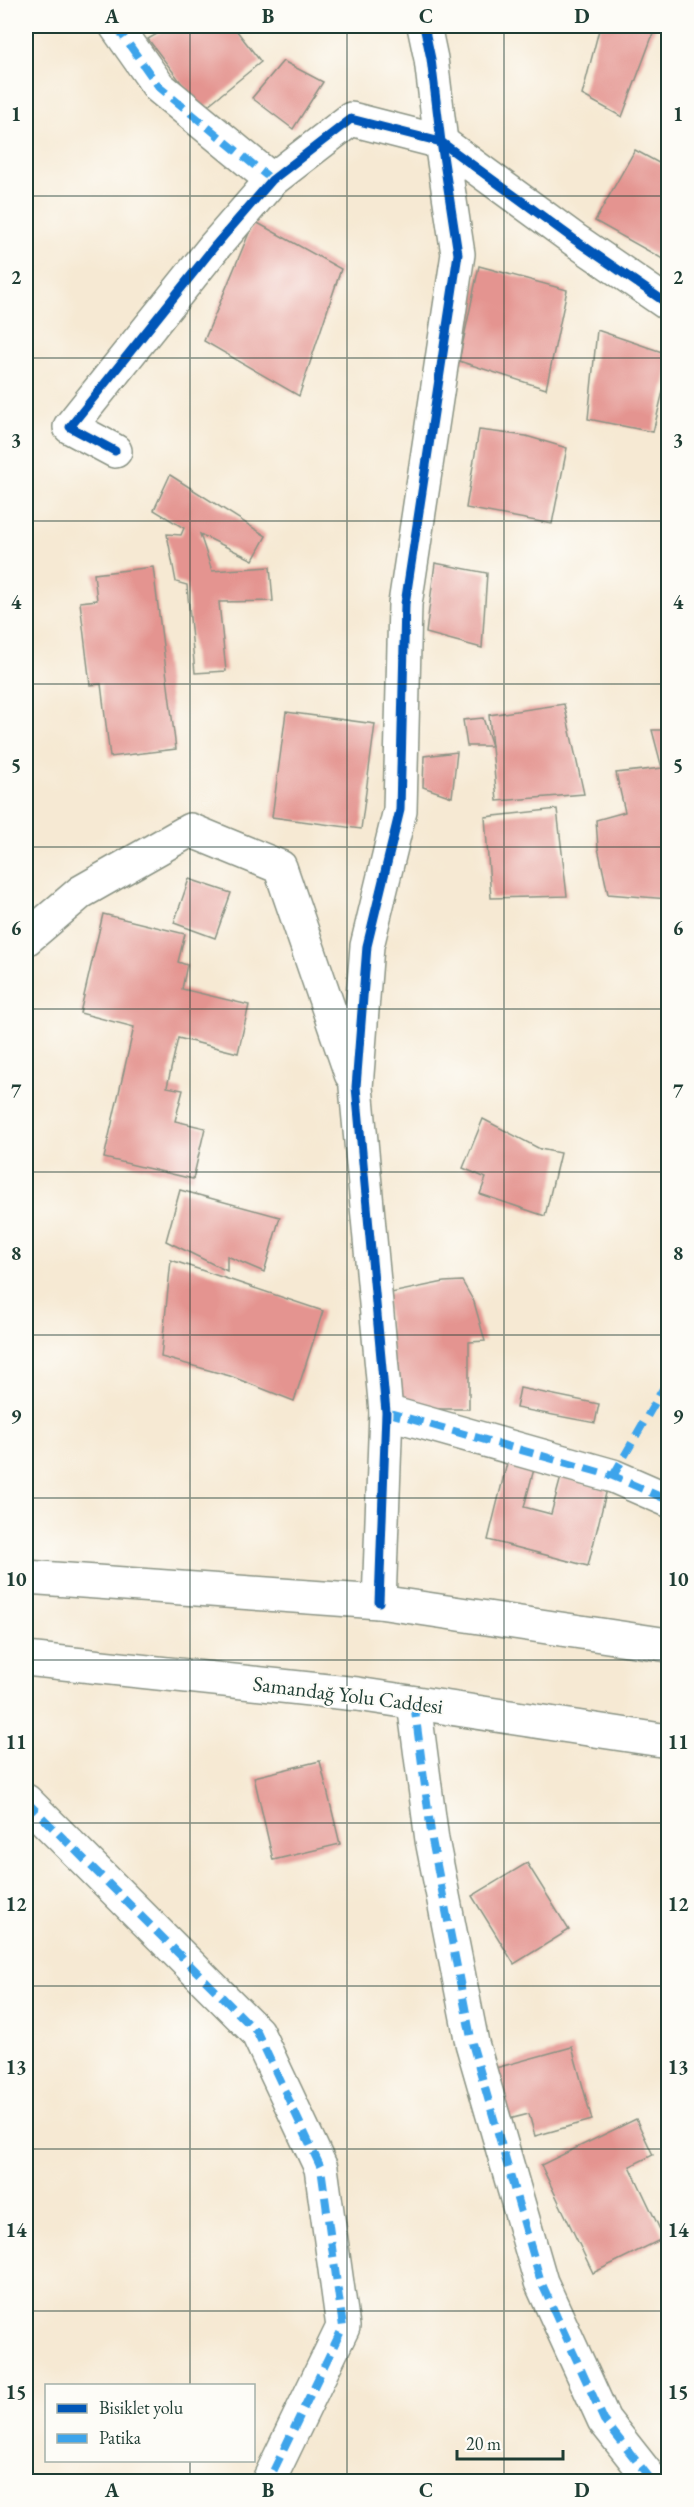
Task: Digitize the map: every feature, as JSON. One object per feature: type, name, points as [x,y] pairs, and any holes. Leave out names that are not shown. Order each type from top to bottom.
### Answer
[{"type":"main road","points":[[116,26],[159,87],[272,180]]},
{"type":"main road","points":[[379,1602],[386,1412],[356,1087],[367,946],[400,810],[405,604],[458,254],[431,59],[424,26]]},
{"type":"main road","points":[[115,451],[70,427],[214,247],[272,180],[351,119],[441,142],[575,240],[669,304]]},
{"type":"main road","points":[[26,939],[81,892],[190,830],[280,867],[356,1087]]},
{"type":"main road","points":[[386,1412],[614,1476],[669,1500]]},
{"type":"main road","points":[[26,1577],[379,1602],[669,1645]]},
{"type":"main road","name":"Samandağ Yolu Caddesi","points":[[26,1659],[357,1694],[669,1741]]},
{"type":"main road","points":[[414,1703],[432,1840],[472,2043],[541,2282],[604,2420],[653,2481]]},
{"type":"main road","points":[[26,1802],[257,2032],[321,2168],[343,2327],[268,2481]]},
{"type":"building","points":[[171,26],[233,26],[261,62],[202,110],[148,39]]},
{"type":"building","points":[[600,26],[656,26],[622,117],[582,95]]},
{"type":"building","points":[[283,61],[323,82],[293,129],[252,98]]},
{"type":"building","points":[[635,150],[668,168],[668,262],[595,221]]},
{"type":"building","points":[[254,221],[341,269],[299,396],[204,341]]},
{"type":"building","points":[[479,266],[567,290],[546,389],[459,361]]},
{"type":"building","points":[[597,330],[668,354],[668,371],[653,432],[588,419]]},
{"type":"building","points":[[479,430],[526,436],[567,448],[552,524],[466,508]]},
{"type":"building","points":[[170,475],[266,536],[253,560],[200,534],[212,571],[270,567],[273,601],[219,602],[226,671],[195,673],[187,585],[176,582],[167,534],[181,535],[184,528],[154,510]]},
{"type":"building","points":[[435,563],[487,573],[482,648],[426,633]]},
{"type":"building","points":[[153,567],[176,749],[110,757],[101,684],[90,685],[80,602],[97,600],[94,574]]},
{"type":"building","points":[[564,704],[584,794],[497,801],[489,715]]},
{"type":"building","points":[[286,712],[375,724],[361,829],[272,817]]},
{"type":"building","points":[[483,718],[492,746],[467,746],[463,720]]},
{"type":"building","points":[[652,730],[668,730],[668,899],[608,894],[598,848],[596,820],[625,812],[616,773],[662,768]]},
{"type":"building","points":[[457,752],[452,797],[423,787],[424,756]]},
{"type":"building","points":[[557,809],[567,896],[491,898],[485,817]]},
{"type":"building","points":[[189,879],[231,893],[215,938],[174,923]]},
{"type":"building","points":[[103,914],[185,934],[178,962],[187,965],[182,989],[249,1005],[238,1053],[178,1038],[167,1087],[183,1090],[175,1121],[205,1128],[193,1179],[104,1158],[134,1027],[80,1013]]},
{"type":"building","points":[[483,1119],[540,1149],[560,1153],[545,1216],[480,1194],[486,1178],[463,1168]]},
{"type":"building","points":[[180,1190],[280,1217],[264,1272],[227,1256],[227,1271],[166,1241]]},
{"type":"building","points":[[171,1260],[323,1311],[294,1401],[230,1376],[161,1357]]},
{"type":"building","points":[[462,1281],[474,1302],[485,1341],[469,1342],[469,1409],[433,1409],[396,1405],[386,1294],[444,1282]]},
{"type":"building","points":[[520,1388],[599,1404],[595,1423],[516,1408]]},
{"type":"building","points":[[507,1463],[534,1469],[524,1507],[551,1514],[561,1477],[607,1489],[588,1566],[488,1540]]},
{"type":"building","points":[[320,1761],[340,1844],[273,1860],[254,1777]]},
{"type":"building","points":[[527,1863],[569,1930],[514,1964],[472,1896]]},
{"type":"building","points":[[572,2047],[592,2120],[535,2136],[529,2114],[505,2120],[492,2069]]},
{"type":"building","points":[[636,2119],[653,2155],[630,2166],[664,2238],[593,2273],[541,2165]]},
{"type":"marked path","points":[[116,26],[159,87],[272,180]]},
{"type":"marked path","points":[[613,1476],[668,1380]]},
{"type":"marked path","points":[[386,1412],[613,1476],[668,1500]]},
{"type":"marked path","points":[[414,1703],[432,1840],[472,2043],[541,2282],[604,2420],[653,2482]]},
{"type":"marked path","points":[[26,1801],[257,2032],[321,2168],[343,2327],[268,2482]]},
{"type":"cycle path","points":[[379,1602],[386,1412],[356,1087],[367,946],[400,810],[405,604],[458,254],[431,59],[424,26]]},
{"type":"cycle path","points":[[115,451],[70,427],[214,247],[272,180],[351,119],[441,142],[575,240],[668,304]]}]
